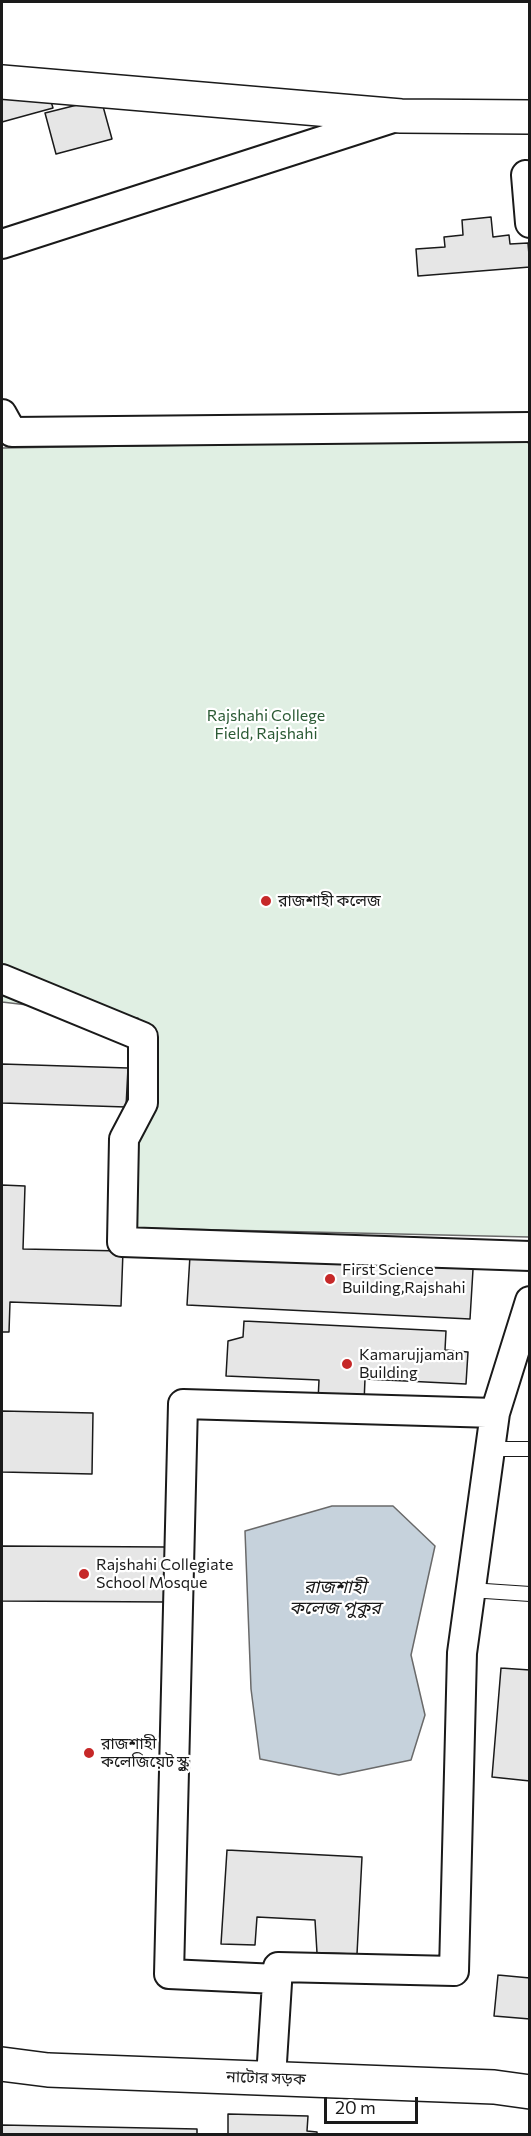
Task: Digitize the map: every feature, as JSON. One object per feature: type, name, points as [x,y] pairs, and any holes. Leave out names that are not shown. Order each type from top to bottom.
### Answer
[{"type":"main road","points":[[2,82],[400,116],[530,117]]},
{"type":"main road","name":"নাটোর সড়ক","points":[[2,2064],[48,2070],[494,2086],[530,2092]]},
{"type":"main road","points":[[2,2071],[48,2070]]},
{"type":"main road","points":[[494,2086],[530,2083]]},
{"type":"street","points":[[2,244],[400,116]]},
{"type":"street","points":[[526,175],[530,223]]},
{"type":"street","points":[[2,414],[12,432],[530,427]]},
{"type":"street","points":[[2,979],[143,1037],[144,1103],[124,1139],[122,1242],[530,1256]]},
{"type":"street","points":[[272,2078],[278,1967],[454,1971],[462,1653],[495,1413],[530,1301]]},
{"type":"street","points":[[277,1978],[169,1974],[183,1404],[495,1413]]},
{"type":"lane","points":[[490,1449],[530,1449]]},
{"type":"lane","points":[[470,1590],[530,1594]]},
{"type":"green space","name":"Rajshahi College Field, Rajshahi","points":[[526,440],[529,444],[529,1237],[136,1228],[138,1018],[2,1002],[2,448]]},
{"type":"water","name":"রাজশাহী কলেজ পুকুর","points":[[332,1506],[393,1506],[435,1546],[411,1655],[425,1715],[411,1760],[339,1775],[260,1759],[251,1689],[245,1531]]},
{"type":"building","points":[[44,78],[53,108],[2,122],[2,91]]},
{"type":"building","points":[[101,99],[112,139],[56,154],[45,113]]},
{"type":"building","points":[[491,217],[493,237],[509,235],[510,244],[528,243],[530,267],[418,276],[416,249],[445,247],[444,237],[463,235],[462,220]]},
{"type":"building","points":[[2,1064],[128,1068],[126,1107],[2,1103]]},
{"type":"building","points":[[2,1185],[25,1186],[23,1249],[123,1251],[121,1306],[10,1302],[9,1332],[2,1332]]},
{"type":"building","name":"First Science Building,Rajshahi","points":[[191,1239],[474,1253],[470,1319],[187,1305]]},
{"type":"building","name":"Kamarujjaman Building","points":[[244,1321],[446,1331],[445,1350],[468,1352],[466,1384],[365,1379],[364,1403],[318,1401],[319,1380],[226,1376],[228,1341],[243,1337]]},
{"type":"building","points":[[2,1411],[93,1413],[92,1474],[2,1472]]},
{"type":"building","name":"Rajshahi Collegiate School Mosque","points":[[2,1546],[166,1547],[166,1602],[2,1601]]},
{"type":"building","points":[[501,1668],[530,1670],[530,1781],[492,1777]]},
{"type":"building","points":[[227,1850],[362,1857],[357,1954],[317,1953],[315,1920],[257,1917],[255,1945],[221,1944]]},
{"type":"building","points":[[498,1975],[530,1978],[530,2019],[494,2016]]},
{"type":"building","points":[[228,2114],[308,2116],[307,2131],[317,2132],[317,2134],[228,2134]]},
{"type":"building","points":[[2,2125],[197,2129],[197,2134],[2,2134]]},
{"type":"place","name":"রাজশাহী কলেজ","points":[[266,901]]},
{"type":"place","name":"First Science Building,Rajshahi","points":[[330,1279]]},
{"type":"place","name":"Kamarujjaman Building","points":[[347,1364]]},
{"type":"place","name":"Rajshahi Collegiate School Mosque","points":[[84,1574]]},
{"type":"place","name":"রাজশাহী কলেজিয়েট স্কুল","points":[[89,1753]]}]
